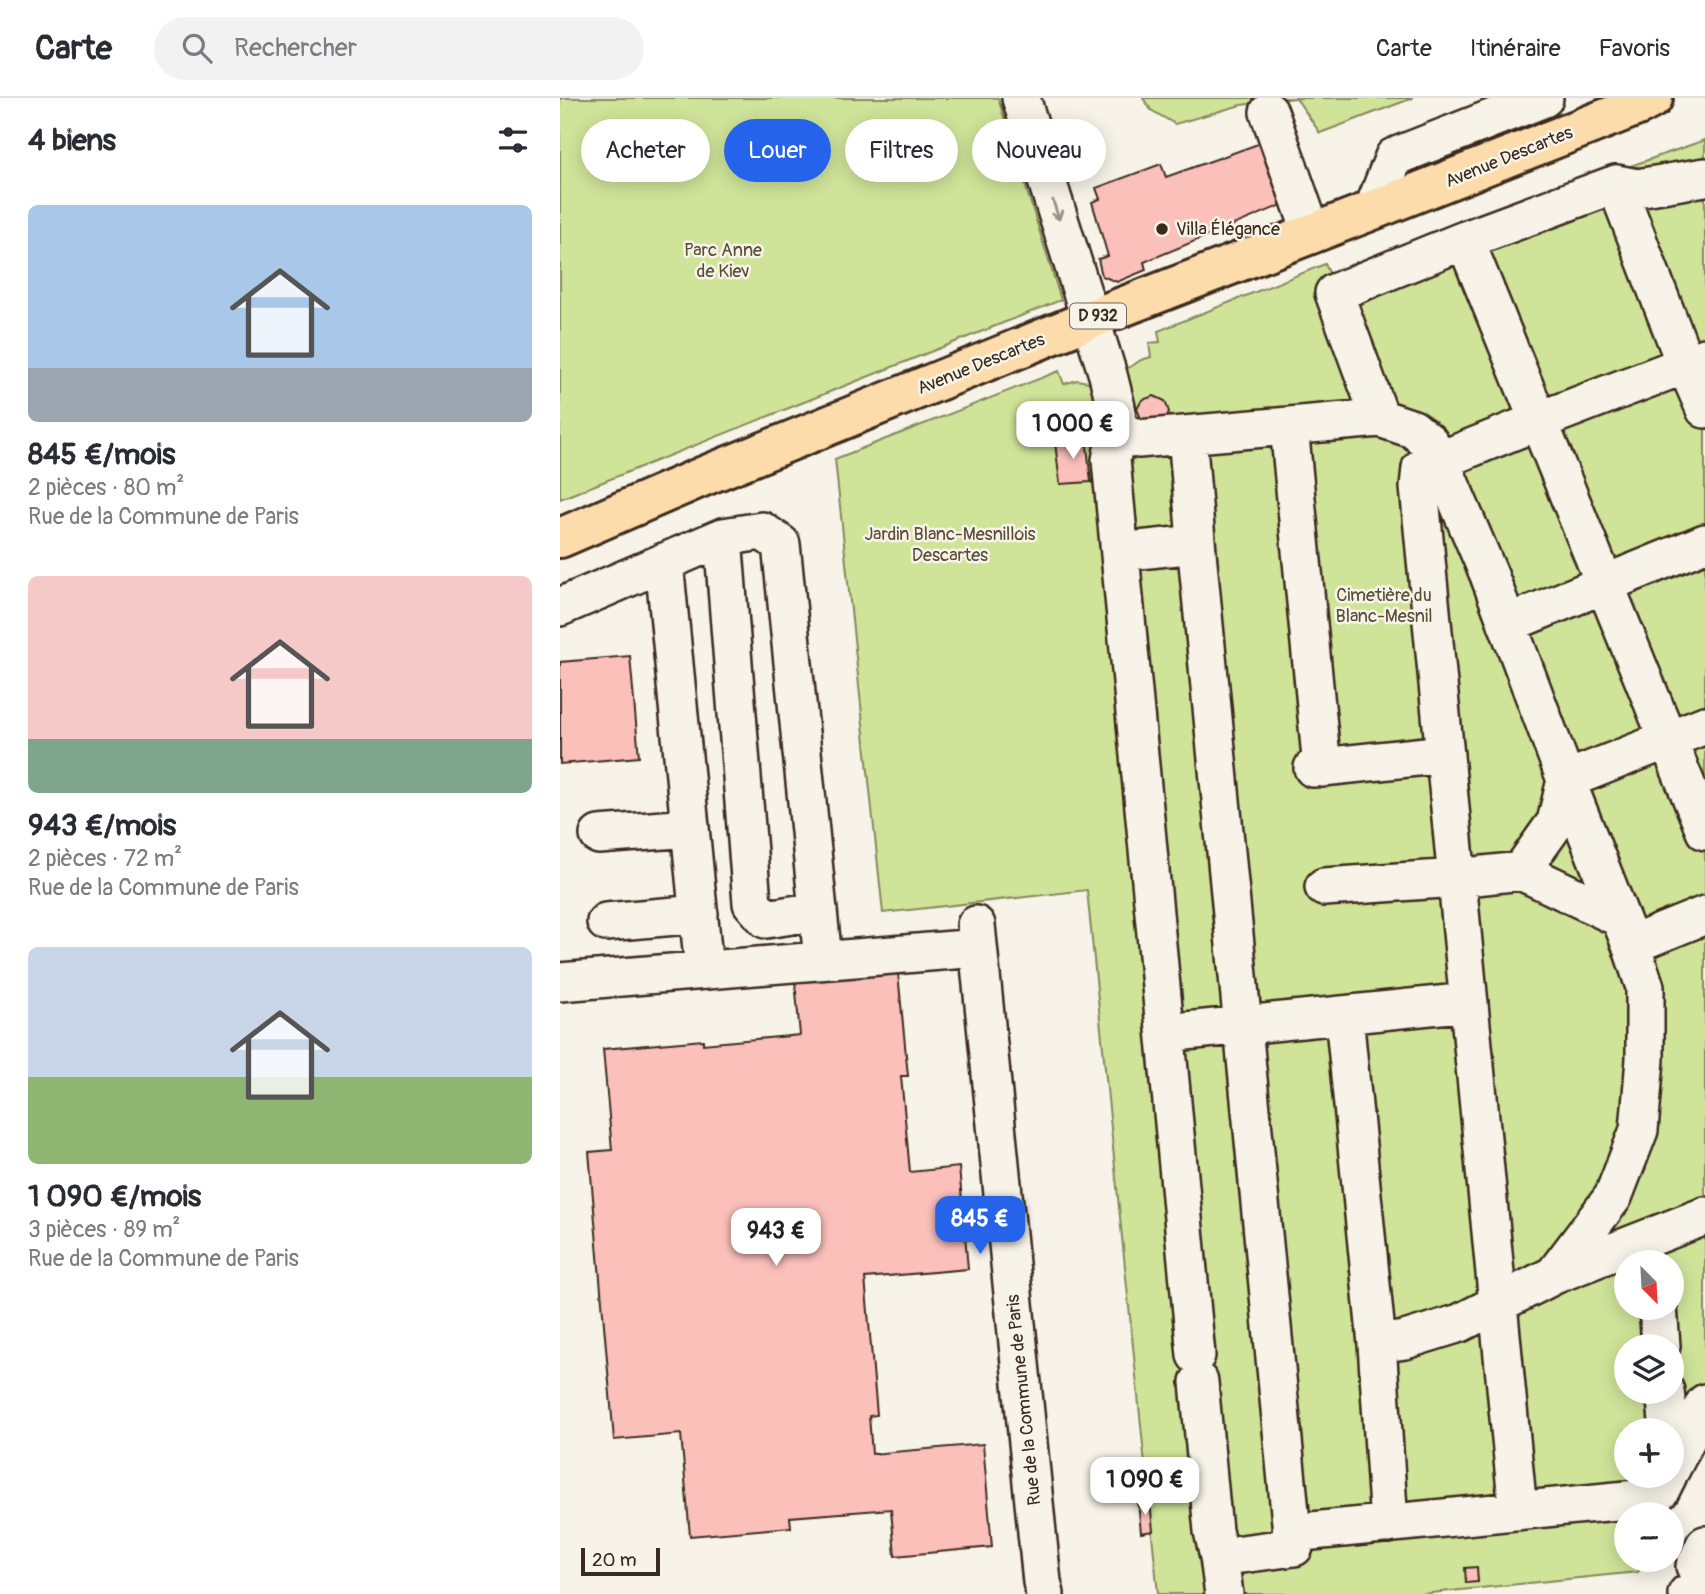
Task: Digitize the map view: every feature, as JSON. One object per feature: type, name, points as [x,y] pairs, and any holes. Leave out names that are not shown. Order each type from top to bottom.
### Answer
[{"type":"main road","name":"Avenue Descartes","points":[[560,538],[704,476],[1091,319],[1373,210],[1643,100]]},
{"type":"street","points":[[1021,98],[1116,407],[1117,429],[1111,460],[1213,1531],[1224,1594]]},
{"type":"street","points":[[1373,210],[1394,157],[1544,98]]},
{"type":"street","points":[[1269,111],[1312,234]]},
{"type":"street","points":[[1380,418],[1334,293],[1465,240],[1616,184],[1637,188],[1705,177]]},
{"type":"street","points":[[1616,184],[1695,360],[1705,409]]},
{"type":"street","points":[[1465,240],[1705,831]]},
{"type":"street","points":[[1518,1511],[1419,487],[1421,468],[1695,360]]},
{"type":"street","points":[[1117,429],[1138,439],[1380,418],[1413,429],[1429,442],[1440,460],[1489,575],[1645,987],[1645,1052],[1639,1130],[1613,1197],[1554,1275]]},
{"type":"street","points":[[1289,426],[1317,768],[1445,754]]},
{"type":"street","points":[[1187,435],[1294,1547],[1219,1557]]},
{"type":"street","points":[[560,607],[723,537],[762,531],[781,544],[822,960],[560,982]]},
{"type":"street","points":[[723,537],[752,903],[766,919],[818,911]]},
{"type":"street","points":[[1507,624],[1705,543]]},
{"type":"street","points":[[1120,552],[1196,544]]},
{"type":"street","points":[[664,562],[704,970]]},
{"type":"street","points":[[1566,780],[1705,725]]},
{"type":"street","points":[[1521,872],[1556,822],[1566,780]]},
{"type":"street","points":[[599,835],[690,828]]},
{"type":"street","points":[[1324,887],[1521,872],[1625,931],[1705,915]]},
{"type":"street","points":[[606,922],[699,914]]},
{"type":"street","name":"Rue de la Commune de Paris","points":[[822,960],[977,936],[1041,1590]]},
{"type":"street","points":[[1166,1033],[1469,1002]]},
{"type":"street","points":[[1344,1016],[1377,1344],[1389,1524]]},
{"type":"street","points":[[1377,1344],[1405,1340],[1460,1323],[1554,1275],[1652,1249],[1705,1216]]},
{"type":"street","points":[[1684,1434],[1705,1403]]},
{"type":"street","points":[[1292,1533],[1647,1498],[1661,1488]]},
{"type":"green space","name":"Parc Anne de Kiev","points":[[560,98],[998,98],[1005,119],[972,119],[972,182],[1024,182],[1061,300],[560,499]]},
{"type":"green space","points":[[1143,98],[1295,98],[1241,105],[1175,124],[1151,110]]},
{"type":"green space","points":[[1296,98],[1413,98],[1320,133]]},
{"type":"green space","name":"Cimetière du Blanc-Mesnil","points":[[1705,140],[1705,1441],[1684,1482],[1684,1418],[1614,1418],[1614,1488],[1681,1488],[1674,1502],[1614,1502],[1614,1572],[1638,1572],[1421,1594],[1158,1594],[1087,890],[883,913],[835,459],[1059,371],[1064,384],[1077,380],[1088,382],[1130,367],[1151,357],[1149,343],[1160,342],[1158,331],[1325,264],[1334,283],[1582,183]]},
{"type":"building","name":"Villa Élégance","points":[[1272,139],[1294,200],[1144,262],[1146,270],[1117,282],[1102,276],[1098,259],[1108,256],[1092,202],[1100,199],[1096,188],[1161,164],[1166,177]]},
{"type":"building","points":[[1154,396],[1165,401],[1169,412],[1162,426],[1142,421],[1137,409],[1142,400]]},
{"type":"building","points":[[1086,438],[1091,482],[1060,484],[1055,442]]},
{"type":"building","points":[[630,656],[639,757],[560,764],[560,662]]},
{"type":"building","points":[[898,973],[908,1076],[901,1076],[910,1172],[959,1167],[968,1269],[865,1278],[877,1415],[869,1416],[872,1454],[983,1444],[992,1547],[895,1556],[891,1509],[790,1517],[791,1527],[690,1536],[681,1434],[614,1440],[589,1152],[612,1150],[603,1049],[703,1040],[703,1044],[800,1035],[795,981]]},
{"type":"building","points":[[1138,1501],[1150,1501],[1153,1531],[1141,1533]]},
{"type":"building","points":[[1477,1567],[1478,1582],[1466,1583],[1465,1568]]},
{"type":"place","name":"Villa Élégance","points":[[1162,229]]},
{"type":"park label","name":"Jardin Blanc-Mesnillois Descartes","points":[[950,544]]}]
